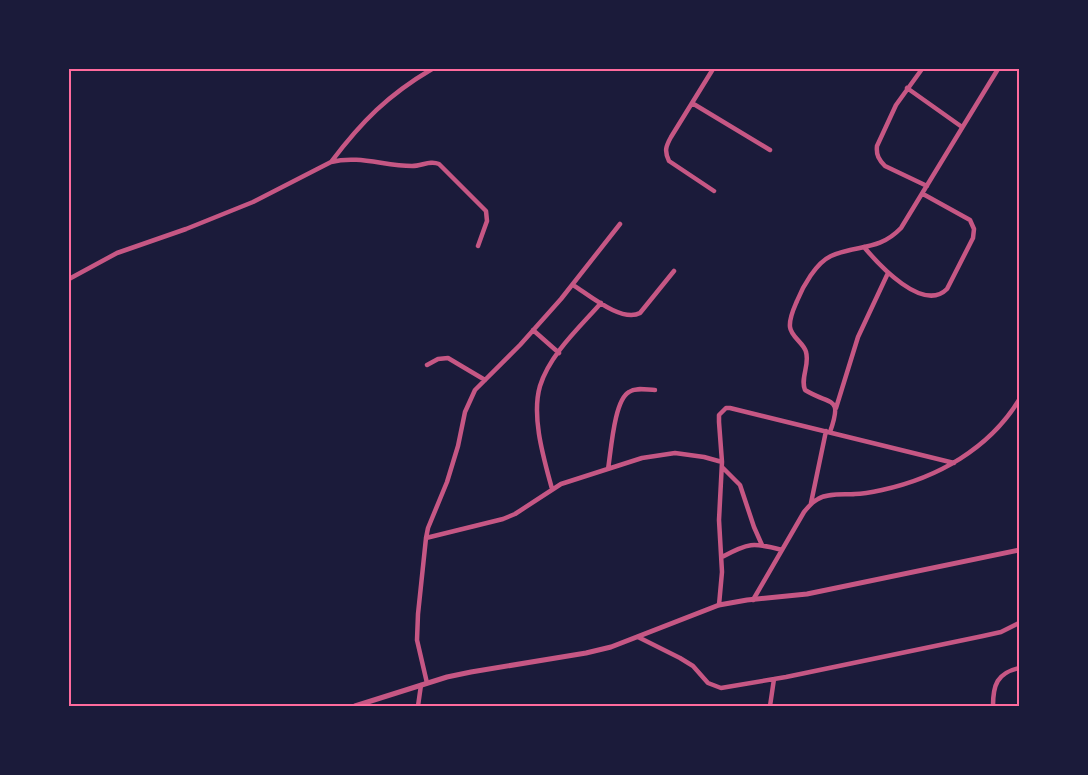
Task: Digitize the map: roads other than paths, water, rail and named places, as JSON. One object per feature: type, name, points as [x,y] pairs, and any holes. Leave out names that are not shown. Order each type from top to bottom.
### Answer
[{"type":"street","points":[[331,162],[366,118],[406,84],[432,69]]},
{"type":"street","points":[[713,69],[671,137],[666,148],[666,155],[669,162],[714,191]]},
{"type":"street","points":[[922,69],[896,105],[877,152],[880,161],[885,166],[927,186]]},
{"type":"street","points":[[836,408],[830,402],[805,390],[803,382],[807,357],[806,350],[791,331],[790,320],[799,295],[820,264],[832,255],[879,244],[892,238],[901,228],[998,69]]},
{"type":"street","points":[[907,88],[962,127]]},
{"type":"street","points":[[692,103],[770,150]]},
{"type":"street","points":[[69,279],[117,253],[186,229],[253,202],[331,162],[353,159],[412,166],[432,162],[439,164],[486,211],[487,221],[478,246]]},
{"type":"street","points":[[864,247],[888,273],[903,285],[921,293],[935,296],[942,294],[973,238],[974,229],[970,220],[923,194]]},
{"type":"street","points":[[418,706],[424,684],[417,640],[426,538],[452,464],[465,412],[475,390],[534,330],[573,285],[620,224]]},
{"type":"street","points":[[573,285],[620,315],[635,316],[640,313],[674,271]]},
{"type":"street","points":[[811,503],[828,431],[836,414],[836,408],[858,337],[888,273]]},
{"type":"street","points":[[552,489],[540,440],[538,397],[540,385],[558,352],[601,303]]},
{"type":"street","points":[[534,330],[558,352]]},
{"type":"street","points":[[427,366],[438,359],[448,358],[485,380]]},
{"type":"street","points":[[608,469],[617,413],[624,396],[630,391],[639,389],[655,390]]},
{"type":"street","points":[[753,600],[811,503],[818,498],[828,496],[858,494],[900,486],[954,463],[976,449],[995,432],[1019,400]]},
{"type":"street","points":[[719,606],[722,557],[719,520],[722,465],[719,416],[726,408],[828,431],[954,463]]},
{"type":"street","points":[[426,538],[503,519],[515,514],[552,489],[642,458],[675,453],[704,457],[722,465],[740,485],[762,545]]},
{"type":"street","points":[[722,557],[742,546],[762,545],[782,550]]},
{"type":"street","points":[[355,706],[424,684],[471,672],[586,653],[611,647],[719,606],[807,594],[1019,550]]},
{"type":"street","points":[[638,637],[693,666],[708,683],[721,688],[983,636],[1001,632],[1019,623]]},
{"type":"street","points":[[992,706],[993,689],[999,678],[1005,673],[1019,668]]},
{"type":"street","points":[[770,706],[774,679]]}]
